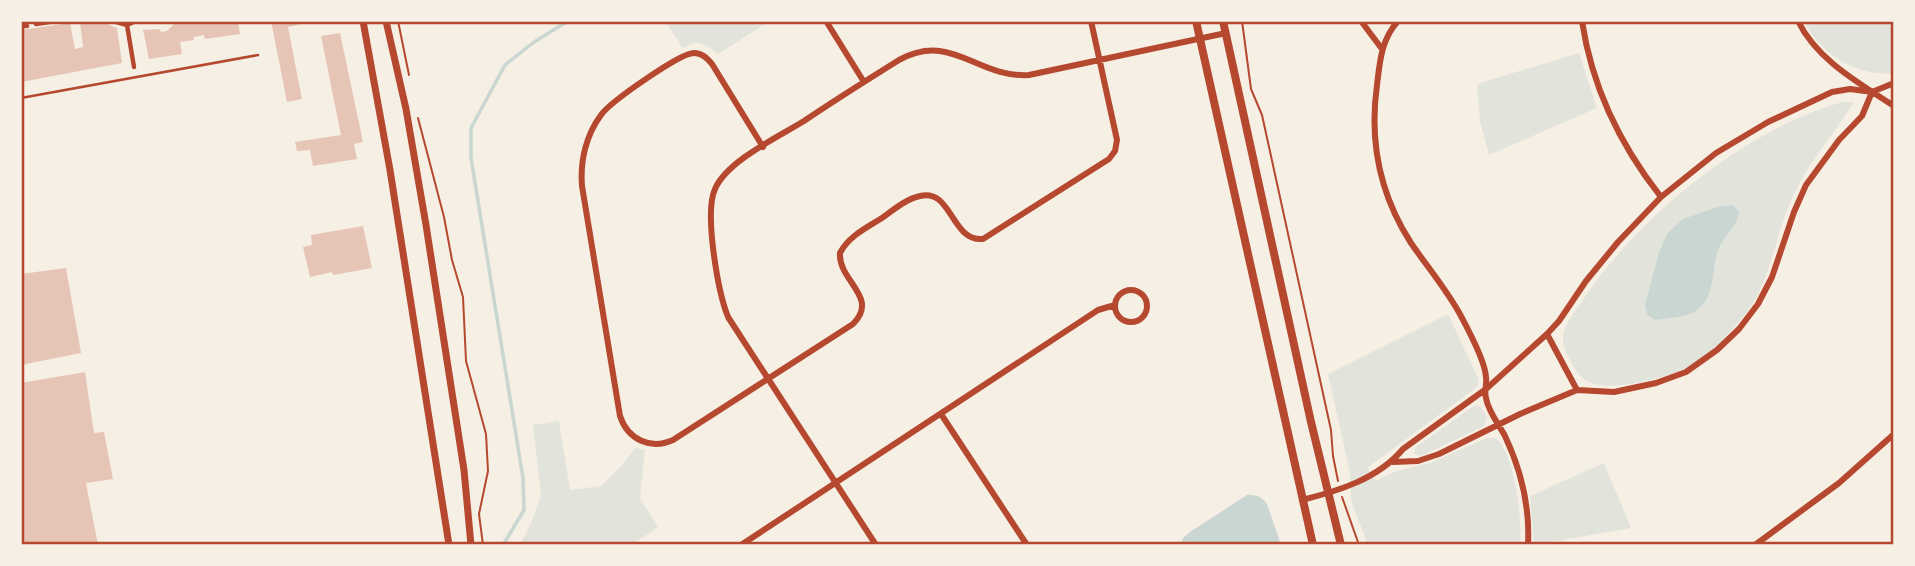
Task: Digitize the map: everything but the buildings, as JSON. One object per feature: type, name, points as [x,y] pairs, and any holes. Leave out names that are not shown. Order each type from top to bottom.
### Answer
[{"type":"main road","points":[[1196,21],[1314,545]]},
{"type":"main road","points":[[1223,21],[1327,494],[1341,545]]},
{"type":"street","points":[[36,24],[56,21]]},
{"type":"street","points":[[113,21],[127,25],[136,21]]},
{"type":"street","points":[[363,21],[390,170],[449,545]]},
{"type":"street","points":[[386,21],[406,109],[426,225],[463,463],[471,545]]},
{"type":"street","points":[[825,21],[864,82]]},
{"type":"street","points":[[763,147],[712,64],[703,55],[691,53],[682,56],[607,107],[590,133],[582,170],[620,416],[630,433],[647,443],[669,442],[853,324],[863,310],[862,299],[841,266],[840,253],[853,236],[899,206],[921,195],[933,197],[944,205],[965,235],[972,239],[983,239],[1109,159],[1115,151],[1117,139],[1091,21]]},
{"type":"street","points":[[1361,21],[1382,49]]},
{"type":"street","points":[[1398,21],[1387,36],[1382,49],[1373,114],[1375,147],[1381,178],[1403,229],[1462,317],[1483,364],[1486,399],[1513,456],[1524,495],[1528,545]]},
{"type":"street","points":[[1582,21],[1588,57],[1606,110],[1635,162],[1661,197]]},
{"type":"street","points":[[1798,21],[1814,46],[1832,63],[1894,106]]},
{"type":"street","points":[[127,25],[134,67]]},
{"type":"street","points":[[876,545],[733,328],[725,310],[710,218],[711,200],[720,180],[763,147],[864,82],[899,60],[924,49],[947,51],[995,71],[1020,76],[1226,33]]},
{"type":"street","points":[[1302,500],[1352,484],[1393,462],[1403,449],[1486,389],[1559,321],[1586,281],[1661,197],[1716,153],[1768,122],[1832,92],[1850,89],[1872,92],[1894,83]]},
{"type":"street","points":[[1393,462],[1418,461],[1577,390],[1614,391],[1634,388],[1672,378],[1706,358],[1733,335],[1763,296],[1806,185],[1839,140],[1862,116],[1872,92]]},
{"type":"street","points":[[1129,290],[1140,292],[1147,304],[1143,317],[1130,322],[1118,316],[1115,305],[1119,295],[1129,290]]},
{"type":"street","points":[[741,545],[1098,310],[1115,305]]},
{"type":"street","points":[[1547,334],[1577,390]]},
{"type":"street","points":[[941,414],[1027,545]]},
{"type":"street","points":[[1755,545],[1839,483],[1894,434]]},
{"type":"lane","points":[[21,98],[258,55]]},
{"type":"path","points":[[398,21],[411,86]]},
{"type":"path","points":[[1242,21],[1251,89],[1262,115],[1331,430],[1336,472]]},
{"type":"path","points":[[417,116],[428,148],[452,260],[463,294],[466,361],[486,434],[488,471],[479,514],[483,545]]},
{"type":"path","points":[[1343,504],[1359,545]]},
{"type":"shaded area","points":[[665,21],[770,21],[718,54],[708,46],[695,42],[683,48]]},
{"type":"shaded area","points":[[1804,21],[1894,21],[1894,73],[1867,71],[1841,61],[1820,44]]},
{"type":"shaded area","points":[[1579,53],[1597,108],[1489,155],[1480,121],[1477,84]]},
{"type":"shaded area","points":[[1843,102],[1854,102],[1799,184],[1762,286],[1746,313],[1728,335],[1692,365],[1669,375],[1638,383],[1608,386],[1595,384],[1580,376],[1564,347],[1565,328],[1608,266],[1635,236],[1665,206],[1734,154],[1807,114]]},
{"type":"shaded area","points":[[1733,205],[1739,212],[1738,217],[1718,250],[1705,302],[1692,313],[1655,320],[1647,314],[1645,305],[1659,252],[1667,234],[1683,219],[1718,207]]},
{"type":"shaded area","points":[[1448,314],[1479,380],[1477,387],[1367,468],[1376,481],[1396,471],[1430,463],[1487,438],[1496,438],[1503,447],[1513,473],[1519,504],[1520,545],[1368,545],[1351,501],[1350,473],[1328,374]]},
{"type":"shaded area","points":[[1475,405],[1481,407],[1487,417],[1484,426],[1421,456],[1414,454],[1416,447]]},
{"type":"shaded area","points":[[559,421],[570,490],[601,486],[635,448],[645,450],[640,498],[658,527],[632,545],[520,545],[541,495],[533,425]]},
{"type":"shaded area","points":[[1604,463],[1631,528],[1534,545],[1530,496]]},
{"type":"shaded area","points":[[1247,495],[1258,496],[1267,504],[1281,545],[1181,545],[1183,538],[1190,532]]},
{"type":"waterway","points":[[503,545],[524,510],[523,478],[471,158],[471,128],[505,65],[534,42],[568,21]]}]
